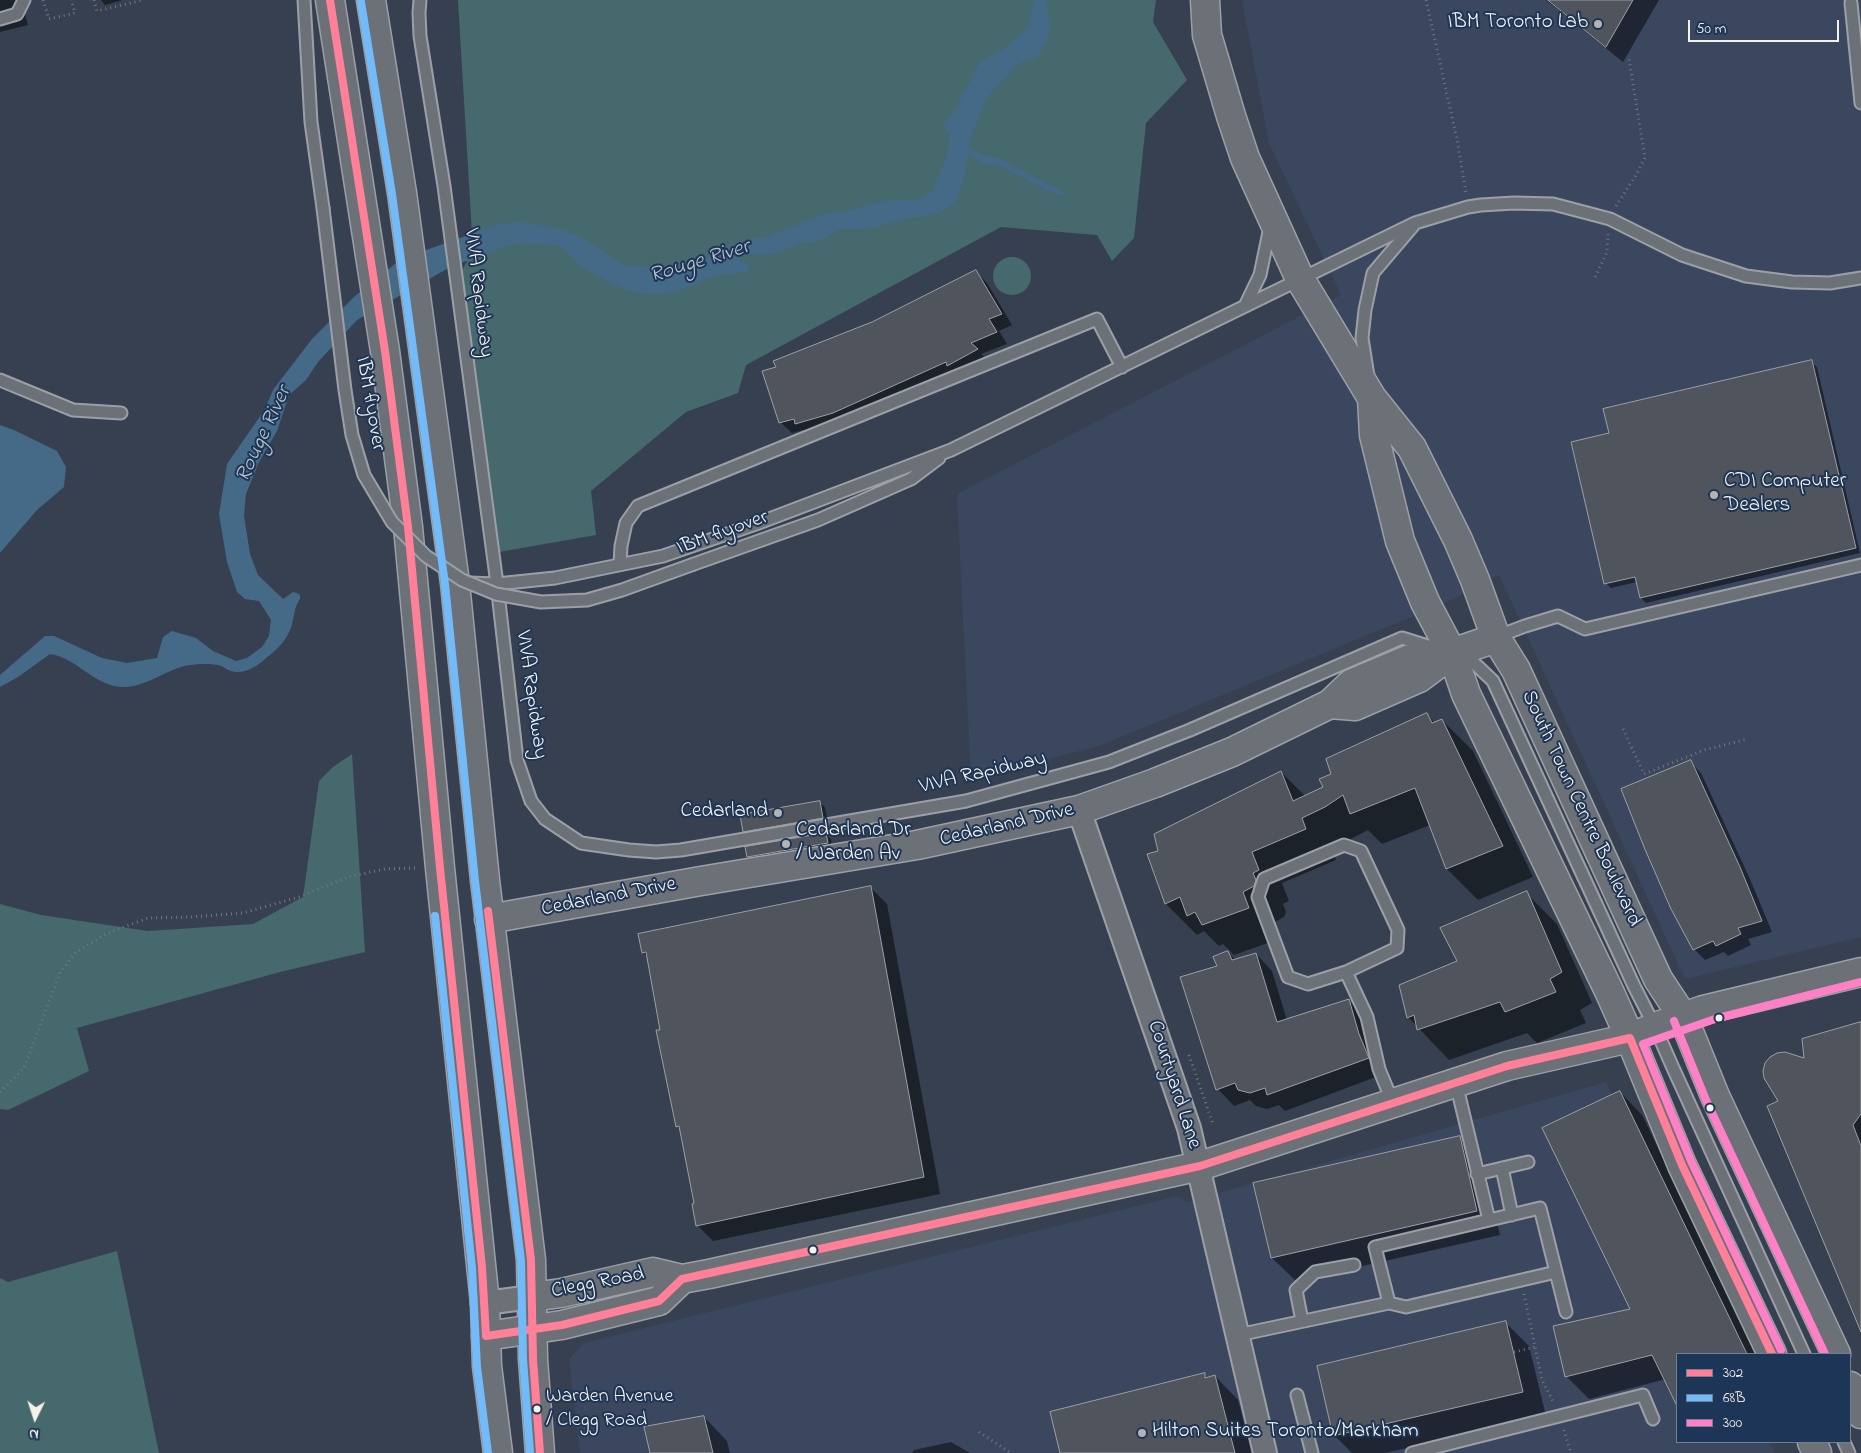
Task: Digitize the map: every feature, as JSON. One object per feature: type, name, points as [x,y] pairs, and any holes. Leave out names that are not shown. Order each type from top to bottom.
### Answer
[{"type":"main road","points":[[330,0],[386,352],[408,527],[440,868],[485,1303],[487,1366],[498,1453]]},
{"type":"main road","points":[[371,0],[402,192],[455,583],[490,919],[531,1260],[532,1329],[540,1453]]},
{"type":"main road","name":"South Town Centre Boulevard","points":[[1205,0],[1206,35],[1245,158],[1300,279],[1372,398],[1412,448],[1458,540],[1496,638],[1516,670],[1658,980],[1683,1017],[1715,1096],[1836,1353]]},
{"type":"main road","points":[[1372,398],[1374,435],[1400,541],[1414,576],[1425,602],[1452,653],[1466,694],[1630,1038],[1682,1165],[1772,1353]]},
{"type":"main road","points":[[1393,509],[1411,495],[1432,489]]},
{"type":"main road","name":"Cedarland Drive","points":[[490,919],[918,845],[1079,810],[1155,783],[1232,752],[1330,704],[1351,684],[1410,659],[1452,653],[1496,638]]},
{"type":"main road","name":"Clegg Road","points":[[532,1296],[561,1293],[654,1272],[682,1279],[1200,1166],[1507,1066],[1630,1038],[1704,1010],[1861,972]]},
{"type":"main road","name":"Clegg Road","points":[[486,1336],[562,1325],[658,1301],[682,1279]]},
{"type":"main road","points":[[1851,1389],[1861,1414]]},
{"type":"street","name":"Courtyard Lane","points":[[1079,810],[1190,1128],[1265,1453]]},
{"type":"street","name":"Clegg Road","points":[[485,1303],[532,1296]]},
{"type":"lane","points":[[0,18],[18,14],[24,0]]},
{"type":"lane","name":"IBM flyover","points":[[304,0],[311,122],[352,435],[364,475],[392,522],[426,556],[462,580],[496,594],[542,602],[587,600],[622,590],[818,520],[911,479],[951,450]]},
{"type":"lane","name":"VIVA Rapidway","points":[[420,0],[420,36],[461,309],[497,584],[517,760],[531,801],[545,819],[581,843],[656,852],[681,850],[966,801],[1109,762],[1190,730],[1402,638],[1472,660],[1493,681],[1631,980],[1655,1027],[1672,1068],[1804,1353]]},
{"type":"lane","points":[[1849,1],[1861,103]]},
{"type":"lane","points":[[455,583],[497,584],[555,578],[663,556],[756,524],[951,450],[1415,222],[1468,207],[1514,203],[1553,204],[1610,219],[1682,255],[1746,276],[1830,283],[1861,278]]},
{"type":"lane","points":[[1244,306],[1260,275],[1272,218]]},
{"type":"lane","points":[[1372,398],[1362,338],[1364,310],[1374,273],[1415,222]]},
{"type":"lane","points":[[620,564],[621,546],[626,523],[638,506],[1096,319],[1122,367]]},
{"type":"lane","points":[[0,380],[73,410],[121,413]]},
{"type":"lane","points":[[1496,638],[1525,626],[1558,616],[1585,628],[1861,565]]},
{"type":"lane","points":[[1344,845],[1361,851],[1398,930],[1397,948],[1346,972],[1308,984],[1288,977],[1258,898],[1264,879],[1344,845]]},
{"type":"lane","points":[[1346,972],[1367,1017],[1379,1069],[1393,1104]]},
{"type":"lane","points":[[1456,1083],[1489,1220]]},
{"type":"lane","points":[[1477,1174],[1528,1162]]},
{"type":"lane","points":[[1502,1168],[1512,1214]]},
{"type":"lane","points":[[1389,1303],[1375,1247],[1540,1208],[1566,1312]]},
{"type":"lane","points":[[1302,1321],[1296,1290],[1315,1272],[1354,1264]]},
{"type":"lane","points":[[1238,1335],[1389,1303],[1406,1307],[1556,1272]]},
{"type":"lane","points":[[1296,1395],[1312,1453]]},
{"type":"lane","points":[[1412,1453],[1643,1395],[1653,1419]]},
{"type":"path","points":[[44,0],[49,19],[74,13],[71,0]]},
{"type":"path","points":[[94,0],[97,11],[143,0]]},
{"type":"path","points":[[1426,0],[1457,139],[1468,207]]},
{"type":"path","points":[[1595,277],[1607,252],[1610,219],[1616,204],[1645,158],[1630,59]]},
{"type":"path","points":[[1623,729],[1644,774],[1704,750],[1748,739]]},
{"type":"path","points":[[0,1092],[24,1068],[60,974],[76,952],[108,933],[148,918],[243,913],[299,897],[348,877],[385,869],[440,868]]},
{"type":"path","points":[[1521,1281],[1542,1380],[1560,1416],[1571,1453]]},
{"type":"path","points":[[1514,1352],[1535,1348]]},
{"type":"path","points":[[979,1432],[1010,1453]]},
{"type":"shaded area","points":[[1242,0],[1861,0],[1861,937],[1685,979],[1499,575],[1445,603],[1099,746],[971,779],[957,494],[1341,295],[1269,143]]},
{"type":"shaded area","points":[[1606,1082],[1730,1353],[1676,1353],[1676,1443],[1770,1443],[1775,1453],[580,1453],[569,1359],[584,1343],[1177,1196],[1188,1202]]},
{"type":"green space","points":[[458,0],[1156,0],[1153,22],[1187,80],[1146,123],[1134,238],[1112,261],[1097,235],[1001,227],[746,365],[738,393],[686,412],[591,491],[596,535],[499,552],[457,279],[473,251]]},
{"type":"green space","points":[[1012,257],[1025,263],[1031,276],[1025,289],[1012,295],[999,289],[993,276],[999,263]]},
{"type":"green space","points":[[352,754],[365,952],[280,972],[77,1028],[89,1071],[8,1110],[0,1109],[0,904],[41,915],[148,931],[253,924],[303,897],[319,781],[333,767]]},
{"type":"green space","points":[[117,1251],[159,1453],[0,1453],[0,1278],[8,1282]]},
{"type":"water","name":"Rouge River","points":[[1034,0],[1047,0],[1049,36],[1038,57],[1015,66],[986,100],[973,130],[968,148],[985,156],[998,158],[1067,194],[1061,195],[1048,191],[1000,166],[981,163],[970,154],[957,199],[942,211],[925,217],[911,217],[871,229],[841,229],[819,241],[799,244],[776,253],[753,255],[740,251],[737,256],[751,267],[747,271],[715,276],[683,289],[664,294],[639,293],[616,285],[582,267],[560,246],[521,243],[509,245],[452,266],[357,320],[318,362],[306,380],[289,395],[277,431],[259,462],[246,494],[244,516],[250,554],[258,575],[283,599],[293,592],[300,595],[288,634],[274,652],[249,670],[235,672],[214,664],[190,665],[180,667],[144,683],[124,687],[105,683],[66,659],[50,654],[18,677],[0,687],[0,675],[45,636],[54,636],[102,658],[127,663],[157,658],[163,637],[172,631],[196,638],[213,651],[236,661],[247,658],[262,647],[269,636],[271,620],[259,601],[245,599],[237,592],[227,562],[219,514],[227,464],[265,409],[273,390],[312,339],[355,296],[401,259],[496,225],[516,222],[543,225],[576,234],[623,265],[672,269],[712,256],[736,242],[766,237],[823,214],[842,212],[887,200],[918,200],[932,192],[946,158],[950,135],[943,125],[954,112],[980,62],[1004,49],[1029,26]]},
{"type":"water","points":[[0,425],[57,451],[66,467],[64,487],[37,510],[0,553]]},
{"type":"building","name":"IBM Toronto Lab","points":[[1548,0],[1633,0],[1606,47]]},
{"type":"building","points":[[976,270],[1002,314],[989,319],[997,332],[971,343],[978,349],[947,366],[946,362],[833,413],[795,424],[794,419],[779,423],[762,371],[776,367],[773,361],[872,322]]},
{"type":"building","name":"CDI Computer Dealers","points":[[1812,360],[1856,548],[1640,598],[1635,577],[1604,584],[1571,442],[1609,433],[1603,409]]},
{"type":"building","points":[[1427,713],[1432,723],[1442,719],[1503,846],[1446,869],[1415,788],[1350,814],[1343,795],[1325,807],[1302,818],[1306,829],[1252,852],[1259,870],[1253,873],[1256,880],[1254,886],[1243,892],[1249,908],[1202,925],[1195,912],[1187,916],[1180,897],[1165,904],[1147,854],[1158,851],[1154,834],[1281,771],[1293,801],[1323,787],[1319,779],[1331,774],[1326,759]]},
{"type":"building","points":[[1691,760],[1740,867],[1762,921],[1738,928],[1741,934],[1716,946],[1713,941],[1693,950],[1671,909],[1621,789]]},
{"type":"building","points":[[820,801],[823,818],[743,832],[740,815]]},
{"type":"building","name":"Cedarland Dr / Warden Av","points":[[826,833],[828,843],[747,857],[745,847]]},
{"type":"building","points":[[871,886],[924,1177],[696,1226],[692,1204],[694,1203],[679,1126],[676,1127],[656,1030],[660,1030],[646,952],[642,953],[638,934]]},
{"type":"building","points":[[1527,891],[1562,972],[1550,979],[1556,992],[1505,1012],[1500,1002],[1417,1030],[1414,1015],[1407,1018],[1399,985],[1457,961],[1440,928]]},
{"type":"building","points":[[1228,951],[1232,960],[1256,953],[1277,1022],[1349,999],[1359,1034],[1369,1058],[1267,1095],[1265,1088],[1250,1093],[1238,1090],[1235,1083],[1216,1090],[1180,977],[1217,966],[1213,957]]},
{"type":"building","points":[[1861,1022],[1861,1114],[1853,1125],[1861,1146],[1861,1332],[1767,1106],[1778,1101],[1764,1078],[1763,1071],[1765,1063],[1777,1053],[1785,1052],[1804,1058],[1802,1039]]},
{"type":"building","points":[[1620,1091],[1747,1353],[1676,1353],[1676,1404],[1652,1355],[1565,1377],[1553,1326],[1630,1309],[1542,1128]]},
{"type":"building","points":[[1460,1136],[1477,1211],[1271,1258],[1253,1183]]},
{"type":"building","points":[[1506,1321],[1523,1392],[1333,1436],[1317,1366]]},
{"type":"building","name":"Hilton Suites Toronto/Markham","points":[[1205,1373],[1205,1378],[1215,1375],[1235,1453],[1060,1453],[1050,1412]]},
{"type":"building","points":[[704,1416],[713,1453],[650,1453],[644,1427]]},
{"type":"transit line","name":"302","points":[[330,0],[385,351],[408,527],[440,868],[482,1267],[486,1336],[562,1325],[659,1301],[682,1279],[1200,1166],[1507,1066],[1630,1038],[1682,1165],[1772,1353]]},
{"type":"transit line","name":"68B","points":[[361,2],[392,194],[445,584],[475,881],[521,1261],[523,1359],[530,1453]]},
{"type":"transit line","name":"302","points":[[488,911],[531,1260],[533,1359],[540,1453]]},
{"type":"transit line","name":"68B","points":[[435,916],[472,1268],[477,1367],[488,1453]]},
{"type":"transit line","name":"300","points":[[1781,1350],[1691,1161],[1643,1044],[1718,1018],[1861,982]]},
{"type":"transit line","name":"300","points":[[1674,1021],[1706,1100],[1825,1353]]},
{"type":"place","name":"IBM Toronto Lab","points":[[1598,24]]},
{"type":"place","name":"CDI Computer Dealers","points":[[1714,495]]},
{"type":"place","name":"Cedarland","points":[[778,813]]},
{"type":"place","name":"Cedarland Dr / Warden Av","points":[[786,844]]},
{"type":"place","name":"Warden Avenue / Clegg Road","points":[[537,1409]]},
{"type":"place","name":"Hilton Suites Toronto/Markham","points":[[1142,1433]]}]
